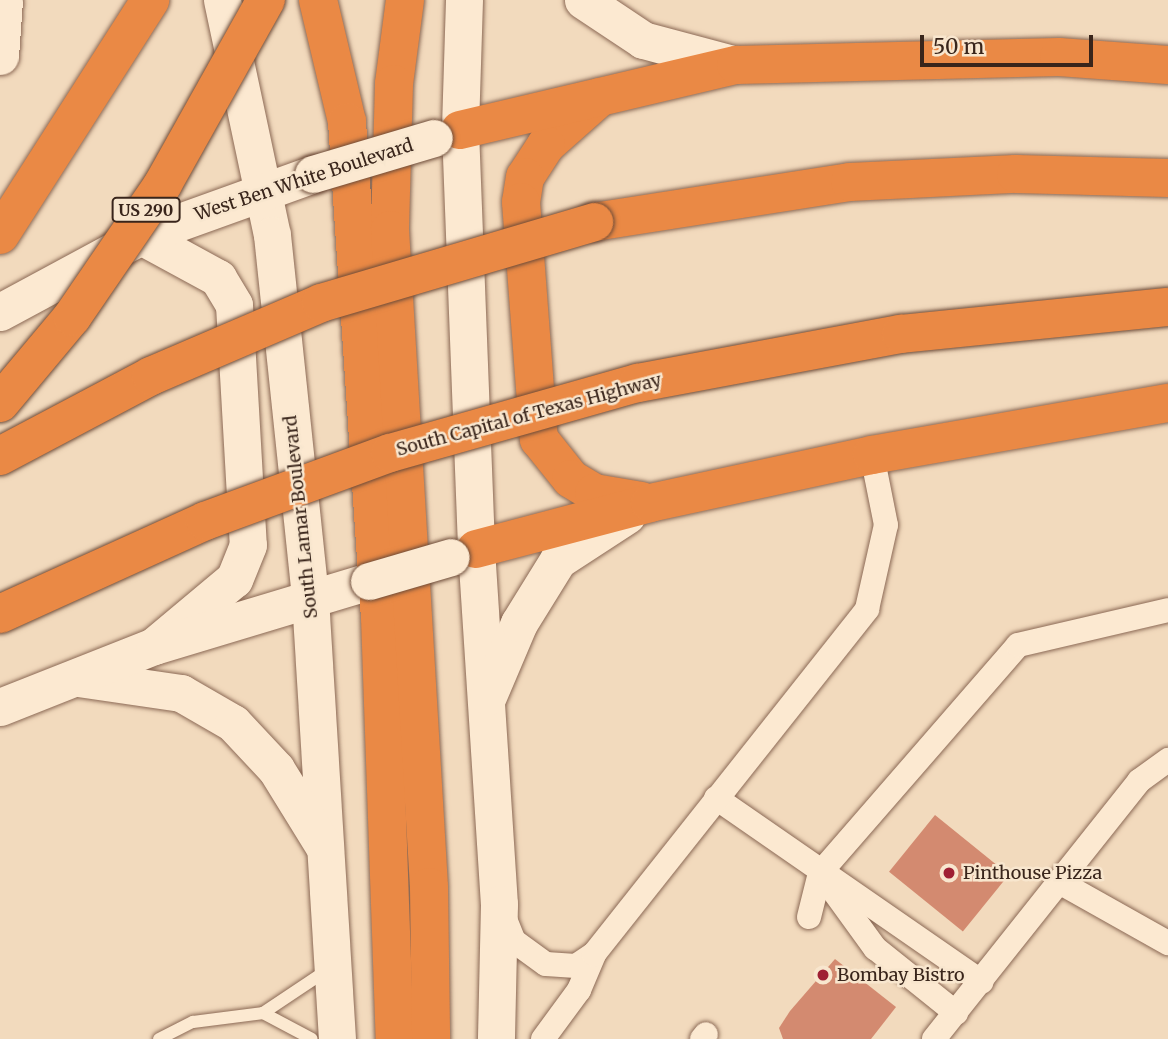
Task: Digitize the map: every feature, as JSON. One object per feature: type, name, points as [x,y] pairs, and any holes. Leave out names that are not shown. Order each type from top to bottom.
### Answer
[{"type":"highway","points":[[0,235],[150,0]]},
{"type":"highway","name":"US 290","points":[[0,403],[72,317],[163,184],[266,0]]},
{"type":"highway","points":[[318,0],[348,136],[380,617],[395,1039]]},
{"type":"highway","points":[[405,0],[394,84],[390,230],[429,887],[431,1039]]},
{"type":"highway","points":[[447,134],[736,65],[1059,57],[1168,65]]},
{"type":"highway","points":[[602,96],[546,145],[526,177],[521,202],[539,439],[571,479],[594,493],[650,503]]},
{"type":"highway","points":[[0,456],[151,376],[321,303],[594,222],[850,182],[1016,174],[1168,178]]},
{"type":"highway","name":"South Capital of Texas Highway","points":[[0,614],[205,521],[390,453],[638,383],[901,334],[1168,307]]},
{"type":"highway","points":[[463,553],[650,503],[872,455],[1168,403]]},
{"type":"main road","points":[[0,56],[4,0]]},
{"type":"main road","name":"South Lamar Boulevard","points":[[222,0],[265,190],[326,594],[328,856],[337,1039]]},
{"type":"main road","points":[[464,0],[447,134],[463,553],[485,703],[499,904],[496,1039]]},
{"type":"main road","points":[[583,0],[643,40],[736,65]]},
{"type":"main road","name":"West Ben White Boulevard","points":[[0,312],[141,236],[313,174],[447,134]]},
{"type":"main road","points":[[141,236],[218,278],[234,305],[248,545],[234,579],[154,646]]},
{"type":"main road","points":[[485,703],[519,623],[558,560],[650,503]]},
{"type":"main road","points":[[0,707],[154,646],[463,553]]},
{"type":"main road","points":[[71,677],[181,693],[233,723],[276,769],[328,856]]},
{"type":"street","points":[[543,1039],[579,990],[594,954],[867,609],[886,525],[872,455]]},
{"type":"street","points":[[808,917],[820,873],[1018,645],[1168,610]]},
{"type":"street","points":[[934,1039],[1139,782],[1168,760]]},
{"type":"street","points":[[716,798],[820,873],[899,919],[982,982]]},
{"type":"street","points":[[820,873],[875,948],[956,1013]]},
{"type":"street","points":[[1061,883],[1168,943]]},
{"type":"street","points":[[499,904],[514,941],[529,956],[564,968],[594,954]]},
{"type":"street","points":[[1109,910],[1109,937]]},
{"type":"lane","points":[[159,1039],[193,1022],[263,1013],[333,965]]},
{"type":"lane","points":[[263,1013],[312,1039]]},
{"type":"building","name":"Pinthouse Pizza","points":[[935,815],[1009,875],[963,932],[889,872]]},
{"type":"building","points":[[835,959],[896,1007],[871,1039],[783,1039],[779,1028],[790,1011]]},
{"type":"place","name":"Pinthouse Pizza","points":[[949,873]]},
{"type":"place","name":"Bombay Bistro","points":[[823,975]]}]
